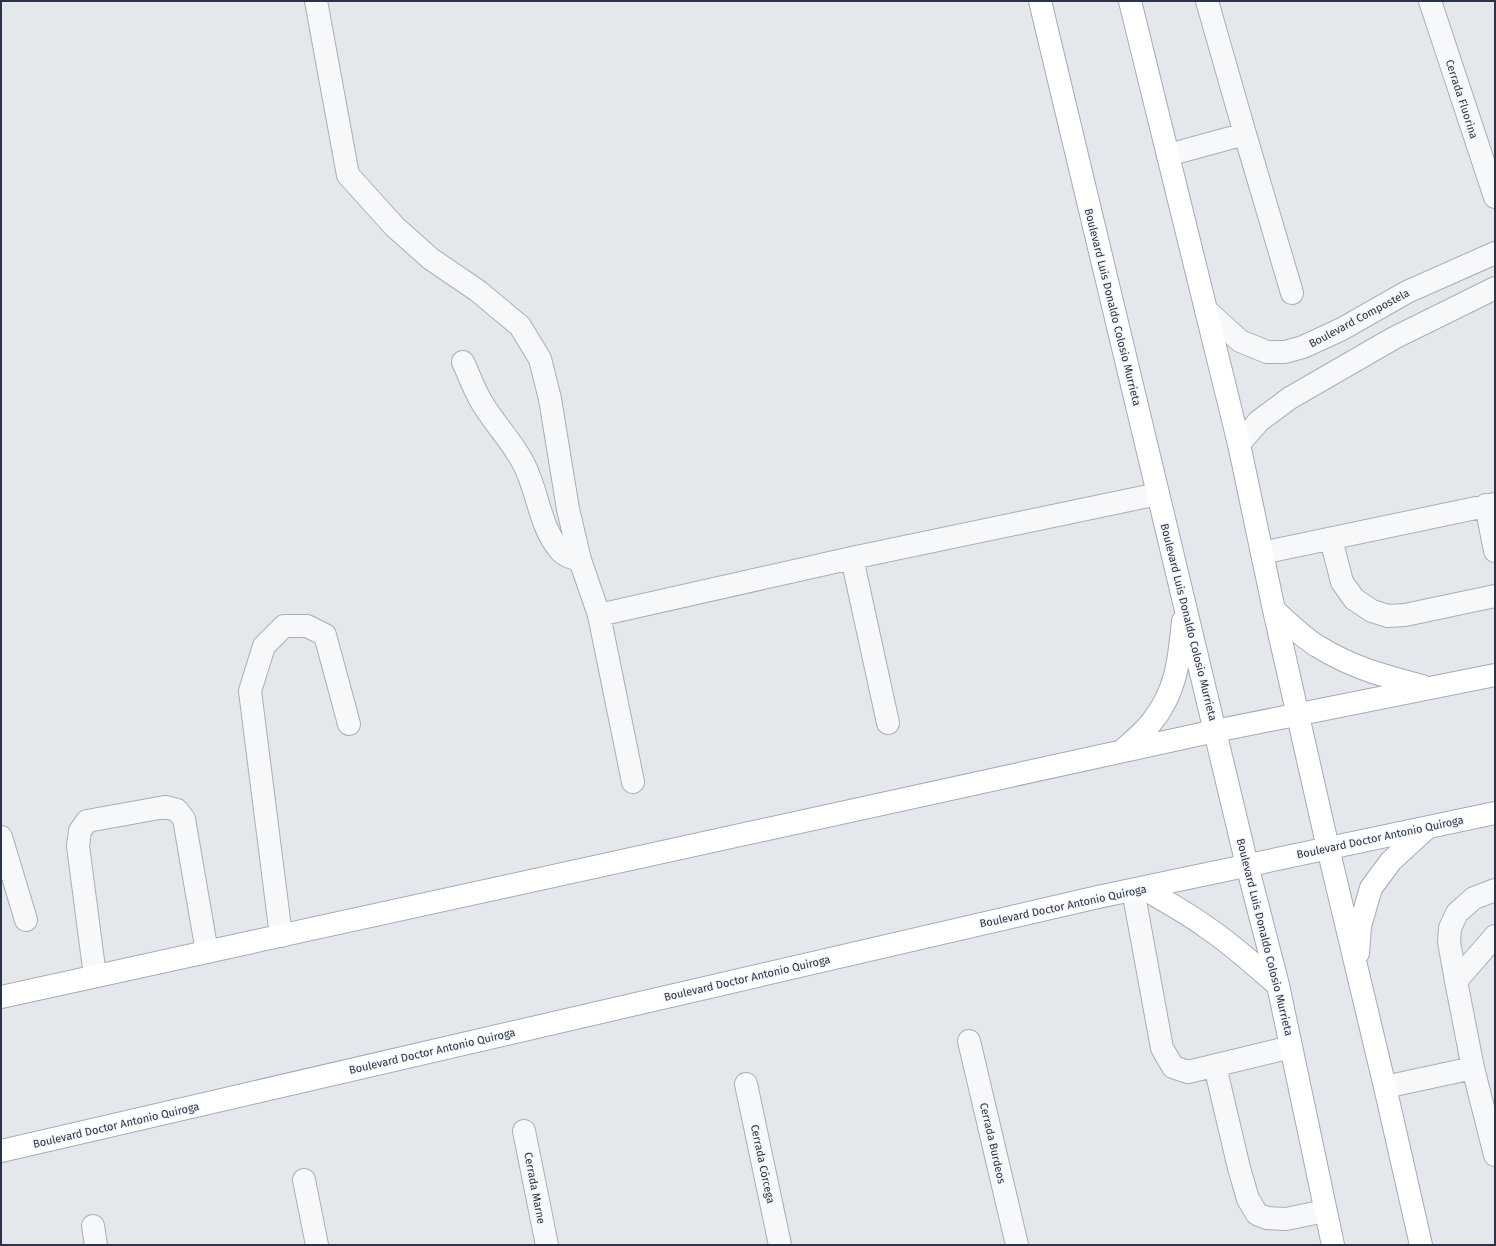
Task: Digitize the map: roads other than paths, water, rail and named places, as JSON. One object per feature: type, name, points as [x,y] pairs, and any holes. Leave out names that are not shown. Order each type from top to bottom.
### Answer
[{"type":"main road","name":"Boulevard Luis Donaldo Colosio Murrieta","points":[[1040,1],[1247,865],[1278,985],[1333,1245]]},
{"type":"main road","points":[[1130,1],[1239,444],[1297,713],[1421,1245]]},
{"type":"main road","points":[[1122,751],[1150,724],[1162,708],[1174,684],[1185,606]]},
{"type":"main road","points":[[1274,610],[1318,647],[1355,666],[1377,675],[1429,688]]},
{"type":"main road","points":[[1,997],[1297,713],[1495,675]]},
{"type":"main road","name":"Boulevard Doctor Antonio Quiroga","points":[[1,1151],[1138,889],[1495,813]]},
{"type":"main road","points":[[1357,972],[1360,926],[1371,888],[1391,861],[1427,828]]},
{"type":"main road","points":[[1138,889],[1181,910],[1206,926],[1240,952],[1278,985]]},
{"type":"street","points":[[316,1],[348,175],[395,227],[431,259],[478,291],[520,326],[540,359],[550,399],[568,508],[580,560],[599,615],[633,782]]},
{"type":"street","points":[[1207,1],[1292,293]]},
{"type":"street","name":"Cerrada Fluorina","points":[[1430,1],[1495,197]]},
{"type":"street","points":[[1168,155],[1245,134]]},
{"type":"street","name":"Boulevard Compostela","points":[[1206,310],[1240,341],[1267,352],[1285,352],[1303,347],[1342,329],[1407,292],[1495,252]]},
{"type":"street","points":[[1239,444],[1259,421],[1290,398],[1394,338],[1495,288]]},
{"type":"street","points":[[1381,308],[1394,338]]},
{"type":"street","points":[[463,362],[481,402],[521,459],[530,477],[550,536],[559,550],[569,558],[580,560]]},
{"type":"street","points":[[599,615],[852,558],[1158,494]]},
{"type":"street","points":[[1262,553],[1490,504],[1495,551]]},
{"type":"street","points":[[1331,539],[1342,582],[1354,599],[1372,611],[1388,616],[1405,615],[1495,596]]},
{"type":"street","points":[[852,558],[888,723]]},
{"type":"street","points":[[281,936],[250,691],[264,646],[284,626],[307,626],[325,635],[349,724]]},
{"type":"street","points":[[95,976],[78,846],[80,831],[87,821],[165,807],[176,810],[184,819],[207,952]]},
{"type":"street","points":[[2,843],[26,920]]},
{"type":"street","points":[[1138,889],[1162,1048],[1173,1067],[1188,1072],[1291,1047]]},
{"type":"street","points":[[1495,890],[1474,898],[1457,913],[1450,928],[1449,942],[1473,1068],[1495,1155]]},
{"type":"street","points":[[1456,981],[1495,936]]},
{"type":"street","name":"Cerrada Burdeos","points":[[969,1041],[1017,1245]]},
{"type":"street","points":[[1215,1066],[1238,1168],[1248,1199],[1257,1214],[1267,1218],[1286,1219],[1325,1212]]},
{"type":"street","points":[[1385,1087],[1473,1068]]},
{"type":"street","name":"Cerrada Córcega","points":[[746,1084],[780,1245]]},
{"type":"street","name":"Cerrada Marne","points":[[524,1131],[547,1245]]},
{"type":"street","points":[[304,1180],[317,1245]]}]
